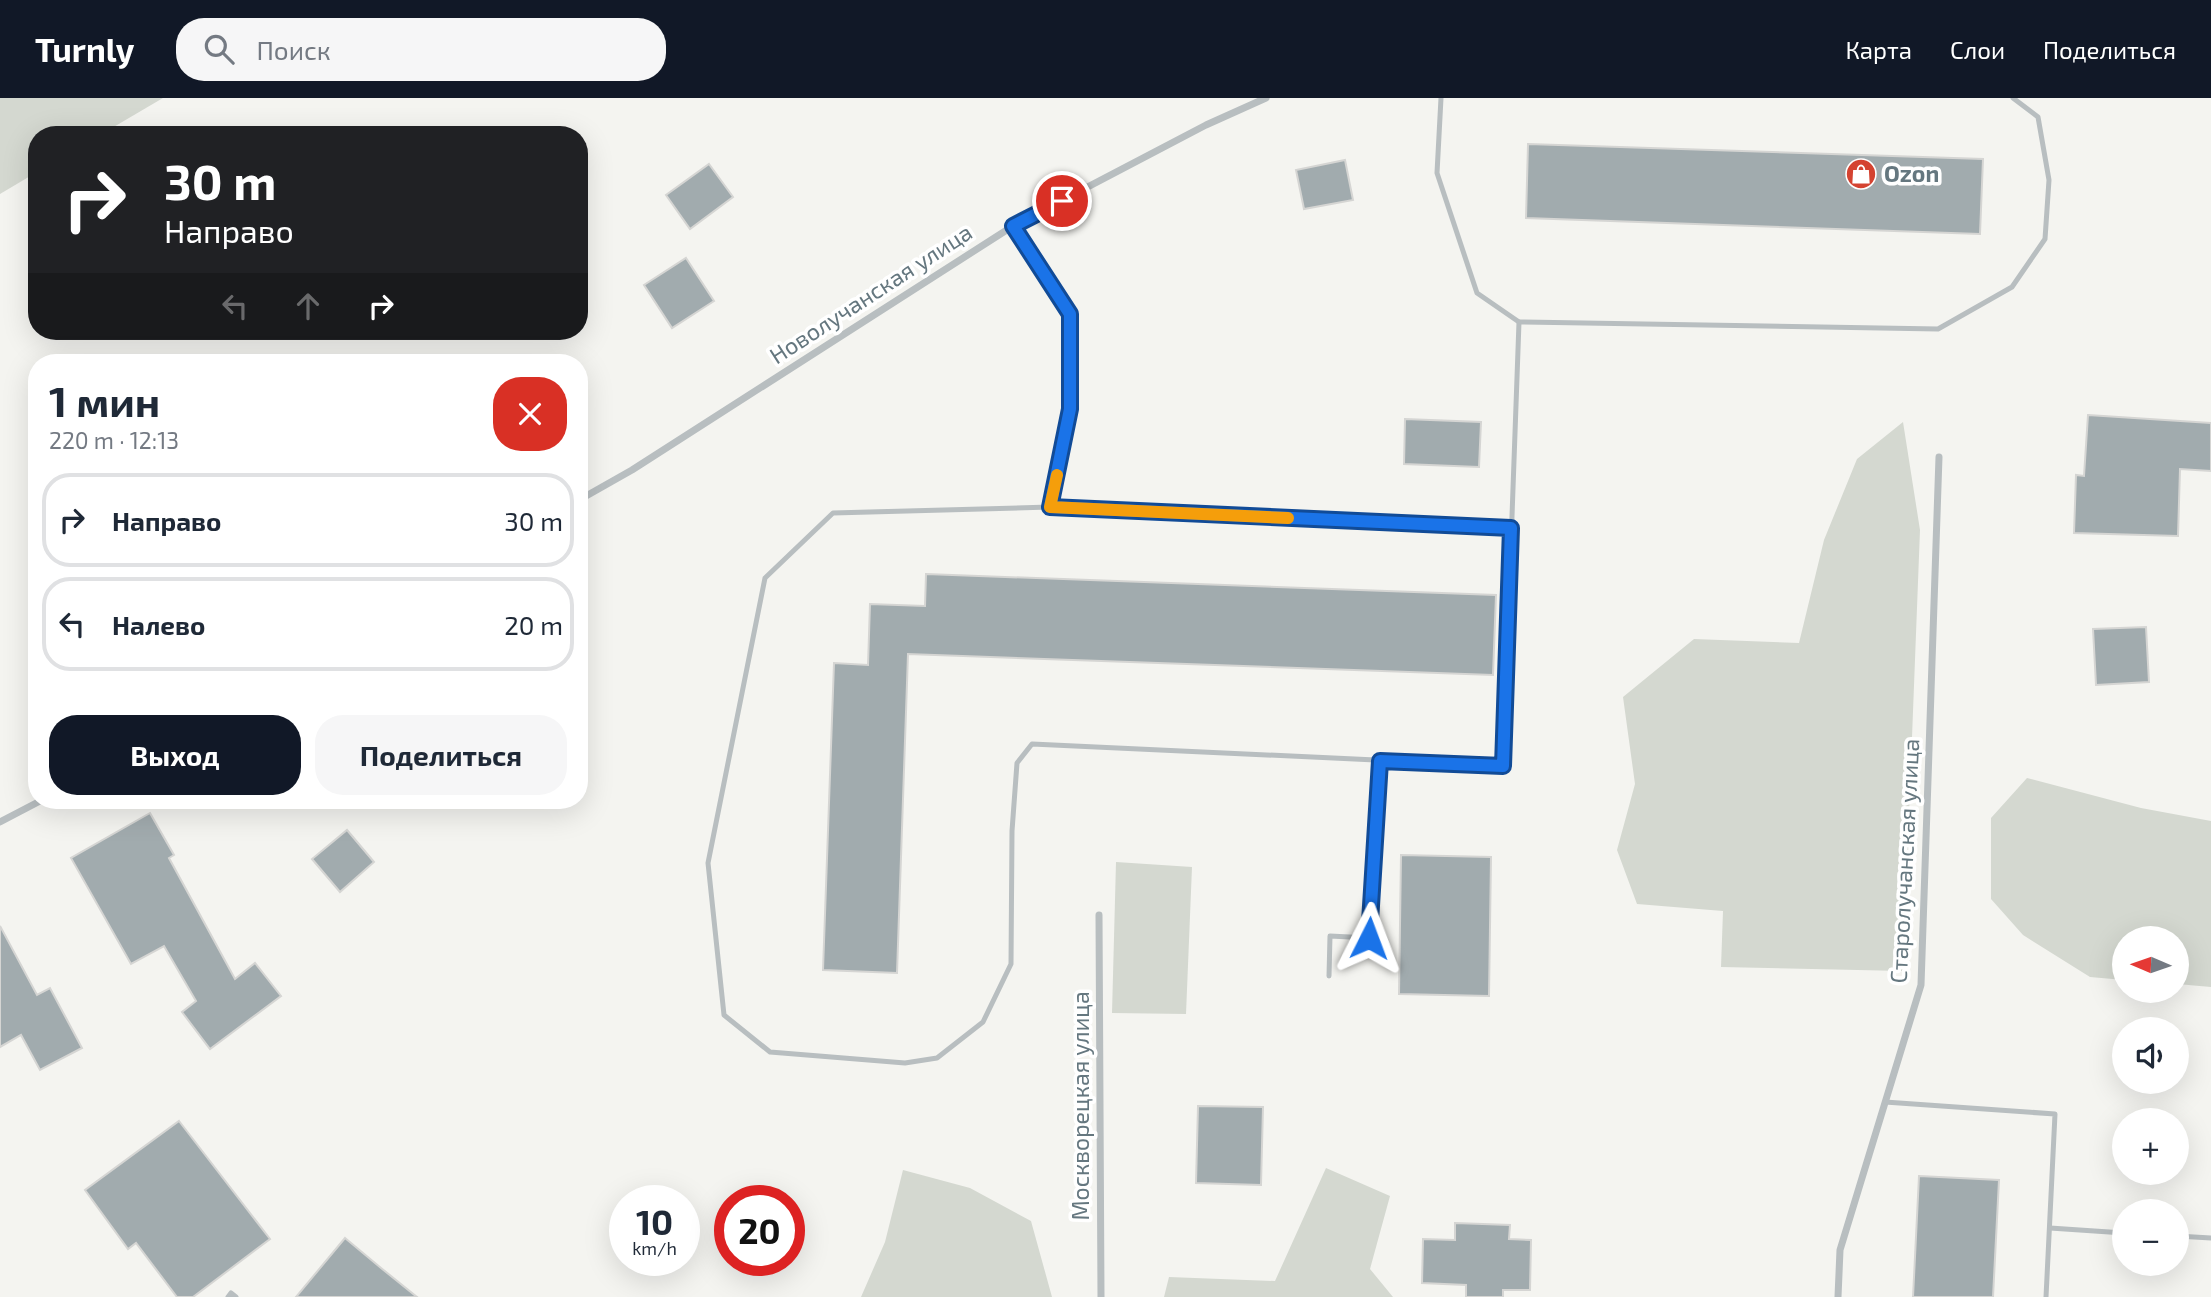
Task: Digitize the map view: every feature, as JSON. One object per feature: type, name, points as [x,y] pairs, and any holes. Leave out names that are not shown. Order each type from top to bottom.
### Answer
[{"type":"street","name":"Новолучанская улица","points":[[588,494],[632,470],[1013,226],[1206,125],[1266,98]]},
{"type":"street","name":"Старолучанская улица","points":[[1838,1297],[1840,1250],[1921,985],[1939,457]]},
{"type":"street","points":[[0,822],[28,807]]},
{"type":"street","name":"Москворецкая улица","points":[[1099,915],[1101,1297]]},
{"type":"lane","points":[[1441,98],[1437,173],[1477,293],[1519,322],[1938,329],[2012,287],[2045,239],[2049,180],[2038,117],[2013,98]]},
{"type":"lane","points":[[1013,226],[1070,314],[1070,409],[1050,507]]},
{"type":"lane","points":[[1511,528],[1050,507],[833,513],[765,579],[708,863],[724,1015],[769,1052],[905,1063],[937,1058],[983,1022],[1011,964],[1012,831],[1017,763],[1032,744],[1503,766],[1519,322]]},
{"type":"lane","points":[[1329,976],[1330,936],[1369,938],[1380,761]]},
{"type":"lane","points":[[1885,1102],[2055,1114],[2046,1297]]},
{"type":"lane","points":[[2050,1228],[2112,1232]]},
{"type":"lane","points":[[2189,1237],[2211,1238]]},
{"type":"lane","points":[[228,1297],[231,1293],[236,1297]]},
{"type":"shaded area","points":[[0,98],[163,98],[115,126],[28,126],[28,177],[0,194]]},
{"type":"shaded area","points":[[1903,422],[1920,530],[1903,971],[1721,967],[1723,911],[1637,904],[1617,850],[1635,784],[1623,697],[1694,639],[1799,643],[1824,540],[1857,459]]},
{"type":"shaded area","points":[[2027,778],[2141,808],[2211,821],[2211,987],[2189,985],[2189,926],[2112,926],[2112,979],[2090,977],[2023,935],[1991,899],[1991,818]]},
{"type":"shaded area","points":[[1116,862],[1192,867],[1186,1014],[1112,1013]]},
{"type":"shaded area","points":[[1326,1168],[1390,1196],[1370,1269],[1393,1297],[1164,1297],[1169,1277],[1275,1281]]},
{"type":"shaded area","points":[[903,1170],[970,1188],[1031,1221],[1052,1297],[861,1297],[885,1242]]},
{"type":"building","points":[[1528,144],[1983,159],[1980,234],[1526,218]]},
{"type":"building","points":[[1345,160],[1353,200],[1304,209],[1296,170]]},
{"type":"building","points":[[709,164],[733,197],[690,229],[666,195]]},
{"type":"building","points":[[686,258],[714,301],[672,328],[644,285]]},
{"type":"building","points":[[2088,415],[2211,423],[2211,471],[2180,469],[2178,536],[2074,533],[2076,475],[2084,476]]},
{"type":"building","points":[[1405,419],[1481,422],[1479,467],[1404,464]]},
{"type":"building","points":[[926,574],[1496,595],[1493,675],[908,654],[897,973],[823,970],[834,663],[868,665],[870,604],[925,606]]},
{"type":"building","points":[[2146,627],[2149,682],[2096,685],[2093,629]]},
{"type":"building","points":[[150,813],[174,855],[169,858],[235,979],[255,963],[281,996],[210,1049],[182,1012],[196,1001],[164,946],[131,964],[71,858]]},
{"type":"building","points":[[347,830],[374,862],[340,892],[312,859]]},
{"type":"building","points":[[1401,855],[1491,857],[1489,996],[1399,994]]},
{"type":"building","points":[[0,926],[37,995],[50,988],[82,1048],[40,1070],[21,1035],[0,1047]]},
{"type":"building","points":[[1198,1106],[1263,1107],[1261,1185],[1196,1183]]},
{"type":"building","points":[[179,1121],[270,1239],[193,1297],[177,1297],[136,1243],[128,1249],[85,1190]]},
{"type":"building","points":[[1919,1176],[1999,1180],[1993,1297],[1913,1297]]},
{"type":"building","points":[[1455,1223],[1510,1225],[1509,1239],[1531,1240],[1530,1290],[1503,1290],[1503,1297],[1466,1297],[1466,1285],[1422,1283],[1423,1239],[1455,1240]]},
{"type":"building","points":[[345,1238],[381,1268],[417,1297],[296,1297]]},
{"type":"slow traffic","points":[[1057,475],[1050,507],[1288,518]]},
{"type":"place","name":"Ozon","points":[[1861,174]]},
{"type":"route","points":[[1062,201],[1013,226],[1070,314],[1070,409],[1050,507],[1511,528],[1503,766],[1380,761],[1369,938]]}]
